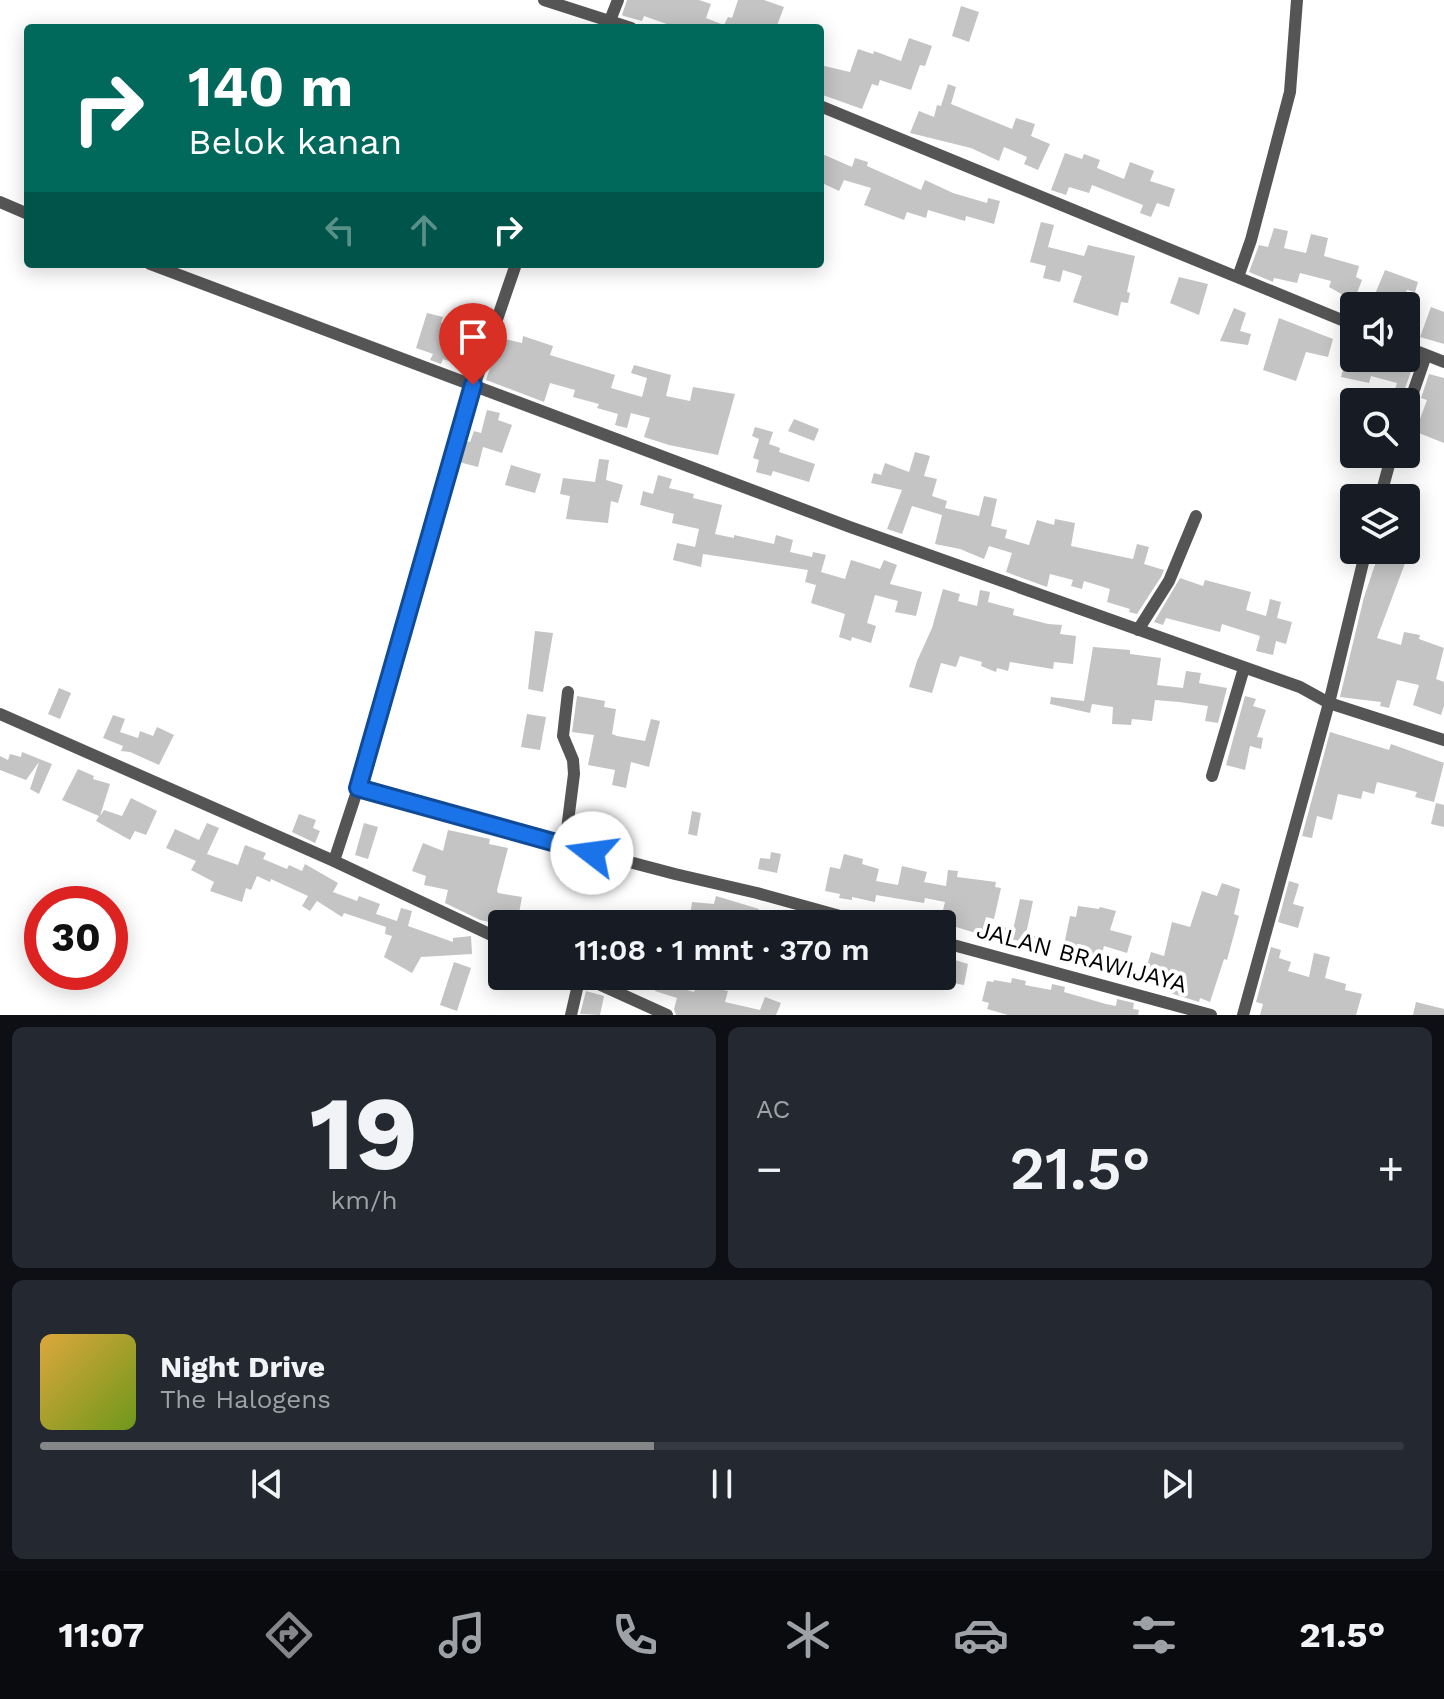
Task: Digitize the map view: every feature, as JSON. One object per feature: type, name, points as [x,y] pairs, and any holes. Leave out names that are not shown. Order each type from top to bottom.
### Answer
[{"type":"street","points":[[544,0],[608,24],[618,0]]},
{"type":"street","points":[[1238,277],[1251,240],[1290,92],[1297,0]]},
{"type":"street","points":[[824,108],[1340,319]]},
{"type":"street","points":[[0,202],[24,212]]},
{"type":"street","points":[[161,268],[850,527],[1300,687],[1329,703],[1444,740]]},
{"type":"street","points":[[334,861],[358,788],[473,385],[515,268]]},
{"type":"street","points":[[1420,353],[1444,362]]},
{"type":"street","points":[[1415,388],[1426,355]]},
{"type":"street","points":[[1138,630],[1169,581],[1196,516]]},
{"type":"street","points":[[1243,1015],[1329,703],[1363,564]]},
{"type":"street","points":[[1212,776],[1244,668]]},
{"type":"street","points":[[565,845],[574,774],[573,760],[563,736],[568,692]]},
{"type":"street","points":[[0,714],[334,861],[488,933]]},
{"type":"street","points":[[358,788],[818,910]]},
{"type":"street","name":"JALAN BRAWIJAYA","points":[[956,946],[1211,1015]]},
{"type":"street","points":[[571,1015],[577,990]]},
{"type":"street","points":[[611,990],[667,1015]]},
{"type":"building","points":[[627,0],[699,0],[711,4],[706,18],[721,24],[667,24],[644,16],[642,21],[622,15]]},
{"type":"building","points":[[738,0],[764,0],[784,7],[778,24],[724,24],[728,17],[732,18]]},
{"type":"building","points":[[961,6],[979,12],[969,42],[952,36]]},
{"type":"building","points":[[909,38],[932,46],[925,66],[920,65],[911,90],[880,80],[878,86],[872,84],[862,109],[824,95],[824,66],[850,72],[858,49],[901,61]]},
{"type":"building","points":[[948,84],[956,87],[951,104],[1012,129],[1016,118],[1035,124],[1031,136],[1050,144],[1038,170],[1024,164],[1027,157],[1004,147],[999,161],[971,148],[910,133],[919,111],[934,117]]},
{"type":"building","points":[[1065,153],[1082,159],[1084,154],[1100,160],[1097,168],[1124,179],[1130,162],[1154,171],[1150,181],[1175,189],[1169,207],[1157,203],[1151,217],[1140,213],[1143,205],[1092,185],[1089,193],[1069,187],[1066,195],[1051,190]]},
{"type":"building","points":[[824,155],[852,167],[855,158],[868,162],[867,166],[921,190],[925,180],[953,193],[987,203],[988,198],[1000,201],[994,224],[966,216],[965,221],[928,210],[926,218],[907,212],[904,220],[864,205],[871,188],[844,180],[839,191],[824,184]]},
{"type":"building","points":[[1041,222],[1054,225],[1048,247],[1084,256],[1088,245],[1135,256],[1127,292],[1130,293],[1128,303],[1121,302],[1118,316],[1073,302],[1082,276],[1063,270],[1060,282],[1043,278],[1046,266],[1030,262]]},
{"type":"building","points":[[1274,228],[1288,231],[1284,248],[1306,253],[1311,234],[1328,238],[1324,256],[1359,266],[1356,277],[1362,280],[1357,292],[1340,293],[1329,287],[1331,281],[1300,273],[1297,283],[1274,278],[1273,282],[1249,272],[1259,245],[1268,247]]},
{"type":"building","points":[[1385,270],[1418,282],[1415,292],[1376,292]]},
{"type":"building","points":[[1179,277],[1208,284],[1199,315],[1170,303]]},
{"type":"building","points":[[1431,307],[1444,312],[1444,344],[1420,337]]},
{"type":"building","points":[[1234,308],[1246,313],[1240,331],[1251,334],[1248,345],[1220,341]]},
{"type":"building","points":[[427,313],[443,317],[441,323],[468,334],[470,329],[483,333],[469,374],[461,371],[463,366],[443,359],[441,364],[430,360],[433,354],[416,348]]},
{"type":"building","points":[[1279,318],[1333,339],[1328,357],[1306,352],[1296,381],[1263,370]]},
{"type":"building","points":[[523,336],[553,346],[550,355],[615,375],[611,388],[642,397],[647,378],[631,373],[634,365],[671,375],[666,396],[690,401],[693,387],[735,394],[718,455],[644,437],[650,418],[631,413],[627,428],[615,425],[618,414],[597,408],[599,404],[573,397],[575,390],[550,383],[544,402],[486,380],[500,338],[522,343]]},
{"type":"building","points":[[1342,372],[1411,372],[1405,388],[1396,388],[1397,383],[1371,376],[1369,383],[1341,377]]},
{"type":"building","points":[[1429,374],[1444,378],[1444,443],[1420,434],[1420,419],[1427,400],[1421,398]]},
{"type":"building","points":[[487,410],[500,413],[498,420],[512,425],[502,453],[483,447],[478,467],[459,462],[465,441],[470,442],[474,431],[481,433]]},
{"type":"building","points":[[794,419],[819,429],[814,441],[788,431]]},
{"type":"building","points":[[755,427],[773,432],[769,444],[780,448],[779,452],[815,464],[809,482],[773,471],[771,476],[756,472],[759,460],[753,458],[759,439],[752,436]]},
{"type":"building","points":[[915,452],[930,456],[924,476],[937,479],[932,496],[947,501],[945,508],[979,516],[984,496],[997,499],[991,526],[1007,530],[1005,538],[1029,545],[1037,520],[1054,525],[1055,519],[1075,523],[1071,546],[1133,559],[1137,544],[1149,547],[1144,564],[1164,570],[1161,577],[1137,614],[1107,602],[1110,589],[1084,581],[1082,589],[1071,586],[1073,580],[1050,574],[1047,587],[1006,572],[1012,553],[989,546],[984,559],[960,549],[935,544],[942,515],[912,506],[902,534],[887,529],[902,490],[871,483],[874,473],[881,475],[885,463],[909,472]]},
{"type":"building","points":[[599,459],[609,460],[606,480],[623,485],[618,503],[611,501],[608,523],[566,519],[570,496],[560,494],[563,478],[595,482]]},
{"type":"building","points":[[511,465],[541,474],[535,493],[505,485]]},
{"type":"building","points":[[658,475],[672,479],[669,488],[722,505],[715,534],[774,544],[776,535],[793,540],[790,552],[812,557],[813,552],[826,555],[821,572],[845,579],[851,560],[880,569],[884,560],[897,565],[890,584],[922,592],[916,616],[895,612],[898,601],[875,595],[867,623],[876,626],[871,643],[852,637],[851,641],[839,637],[845,614],[811,603],[816,585],[805,582],[808,570],[703,554],[701,567],[673,560],[677,543],[695,547],[699,529],[672,523],[674,514],[640,505],[643,491],[653,494]]},
{"type":"building","points":[[1375,564],[1405,564],[1377,638],[1401,645],[1404,632],[1420,635],[1419,639],[1444,648],[1436,679],[1444,682],[1441,715],[1413,705],[1419,685],[1397,680],[1389,708],[1380,706],[1381,702],[1340,697],[1364,597]]},
{"type":"building","points":[[1180,578],[1203,586],[1205,580],[1251,592],[1246,610],[1266,616],[1270,599],[1281,602],[1277,618],[1292,622],[1286,644],[1276,641],[1273,655],[1256,651],[1260,636],[1222,624],[1220,632],[1166,618],[1163,625],[1154,622]]},
{"type":"building","points":[[943,589],[960,594],[958,601],[977,606],[980,590],[990,592],[988,602],[1014,609],[1013,615],[1062,625],[1060,634],[1076,636],[1073,664],[1054,662],[1053,669],[1010,662],[1008,671],[997,668],[996,672],[981,666],[982,662],[960,656],[956,667],[941,663],[932,693],[909,687]]},
{"type":"building","points":[[535,631],[553,633],[543,692],[528,689]]},
{"type":"building","points":[[1093,647],[1130,650],[1130,654],[1161,658],[1157,685],[1183,688],[1186,671],[1201,673],[1199,683],[1227,688],[1218,723],[1205,721],[1208,706],[1179,702],[1155,700],[1152,721],[1132,719],[1131,725],[1112,724],[1113,707],[1092,704],[1090,713],[1050,704],[1051,697],[1084,701]]},
{"type":"building","points":[[59,688],[71,693],[60,719],[48,714]]},
{"type":"building","points":[[577,696],[605,701],[604,707],[616,709],[612,734],[617,736],[645,741],[651,719],[660,721],[649,767],[631,762],[626,788],[612,785],[615,770],[588,765],[594,735],[572,732]]},
{"type":"building","points":[[1245,696],[1256,699],[1253,706],[1266,710],[1257,737],[1263,738],[1261,749],[1250,746],[1245,770],[1226,765]]},
{"type":"building","points":[[527,714],[546,717],[540,750],[521,747]]},
{"type":"building","points":[[113,715],[125,719],[120,732],[138,738],[140,731],[153,736],[157,727],[174,735],[159,765],[121,751],[123,746],[103,738]]},
{"type":"building","points":[[1330,732],[1389,750],[1391,744],[1444,763],[1434,802],[1415,797],[1417,792],[1377,782],[1374,794],[1363,791],[1361,799],[1338,794],[1332,820],[1317,816],[1312,838],[1302,836]]},
{"type":"building","points":[[22,752],[52,764],[39,794],[30,789],[39,762],[26,780],[0,770],[0,756],[8,760],[10,754],[21,757]]},
{"type":"building","points":[[78,769],[94,776],[93,779],[110,784],[100,816],[104,810],[122,816],[131,798],[157,811],[146,835],[135,831],[130,840],[96,821],[99,816],[62,800]]},
{"type":"building","points":[[1436,803],[1444,805],[1444,827],[1431,824]]},
{"type":"building","points":[[692,811],[701,813],[697,836],[688,834]]},
{"type":"building","points":[[299,814],[316,820],[313,828],[320,831],[315,843],[292,832]]},
{"type":"building","points":[[207,823],[219,828],[207,854],[238,865],[245,845],[266,853],[263,859],[287,869],[289,865],[302,871],[305,864],[338,883],[333,892],[357,901],[359,896],[380,904],[376,914],[397,921],[401,908],[412,911],[408,926],[453,942],[453,938],[471,936],[472,954],[421,957],[412,973],[384,957],[392,936],[385,934],[386,927],[344,913],[342,917],[317,901],[310,911],[302,906],[308,896],[271,879],[270,882],[257,876],[251,890],[246,888],[242,902],[210,891],[214,882],[191,870],[196,861],[166,848],[175,829],[199,840]]},
{"type":"building","points":[[364,823],[378,827],[368,859],[355,855]]},
{"type":"building","points":[[448,830],[490,839],[489,844],[508,848],[497,890],[498,893],[522,897],[520,910],[488,910],[488,922],[445,903],[448,890],[424,885],[426,876],[412,871],[423,843],[443,851]]},
{"type":"building","points":[[771,852],[781,854],[777,873],[758,869],[760,858],[770,859]]},
{"type":"building","points":[[844,854],[863,859],[862,864],[879,869],[876,881],[898,885],[902,866],[927,872],[924,882],[946,886],[948,870],[958,871],[957,877],[996,882],[995,887],[1001,888],[994,919],[986,917],[982,935],[956,927],[956,910],[943,910],[945,902],[925,898],[924,903],[876,895],[875,902],[852,897],[852,900],[839,898],[840,894],[825,891],[830,867],[840,869]]},
{"type":"building","points":[[1289,881],[1299,884],[1293,904],[1304,907],[1298,928],[1278,922]]},
{"type":"building","points":[[1222,883],[1240,889],[1234,914],[1239,916],[1227,960],[1224,959],[1210,1002],[1200,998],[1199,1002],[1167,992],[1169,985],[1144,976],[1151,952],[1164,956],[1172,922],[1190,927],[1202,891],[1217,896]]},
{"type":"building","points":[[716,896],[759,909],[691,910],[692,902],[714,904]]},
{"type":"building","points":[[1020,899],[1033,901],[1026,934],[1039,937],[1037,944],[999,940],[1003,927],[1013,930]]},
{"type":"building","points":[[1078,906],[1116,911],[1110,930],[1132,936],[1127,953],[1104,946],[1100,962],[1085,959],[1086,956],[1074,953],[1076,948],[1064,945],[1070,916],[1076,917]]},
{"type":"building","points":[[1271,947],[1281,950],[1279,958],[1291,962],[1288,971],[1309,977],[1314,953],[1330,957],[1325,978],[1346,984],[1345,990],[1362,994],[1356,1015],[1260,1015],[1263,1004],[1256,1002]]},
{"type":"building","points":[[956,960],[968,964],[964,985],[956,984]]},
{"type":"building","points":[[454,962],[471,968],[457,1011],[440,1005]]},
{"type":"building","points":[[1012,978],[1026,981],[1025,985],[1051,990],[1052,984],[1065,987],[1064,992],[1106,1004],[1116,1006],[1117,999],[1134,1003],[1133,1009],[1139,1010],[1138,1015],[1008,1015],[987,1009],[989,1003],[982,1001],[987,981],[1011,983]]},
{"type":"building","points":[[723,990],[728,991],[725,1002],[760,1010],[765,997],[781,1003],[776,1015],[676,1015],[677,998],[655,991]]},
{"type":"building","points":[[586,991],[604,996],[600,1015],[580,1014]]},
{"type":"building","points":[[1416,1002],[1444,1009],[1444,1015],[1413,1015]]},
{"type":"route","points":[[473,385],[358,788],[592,853]]}]
